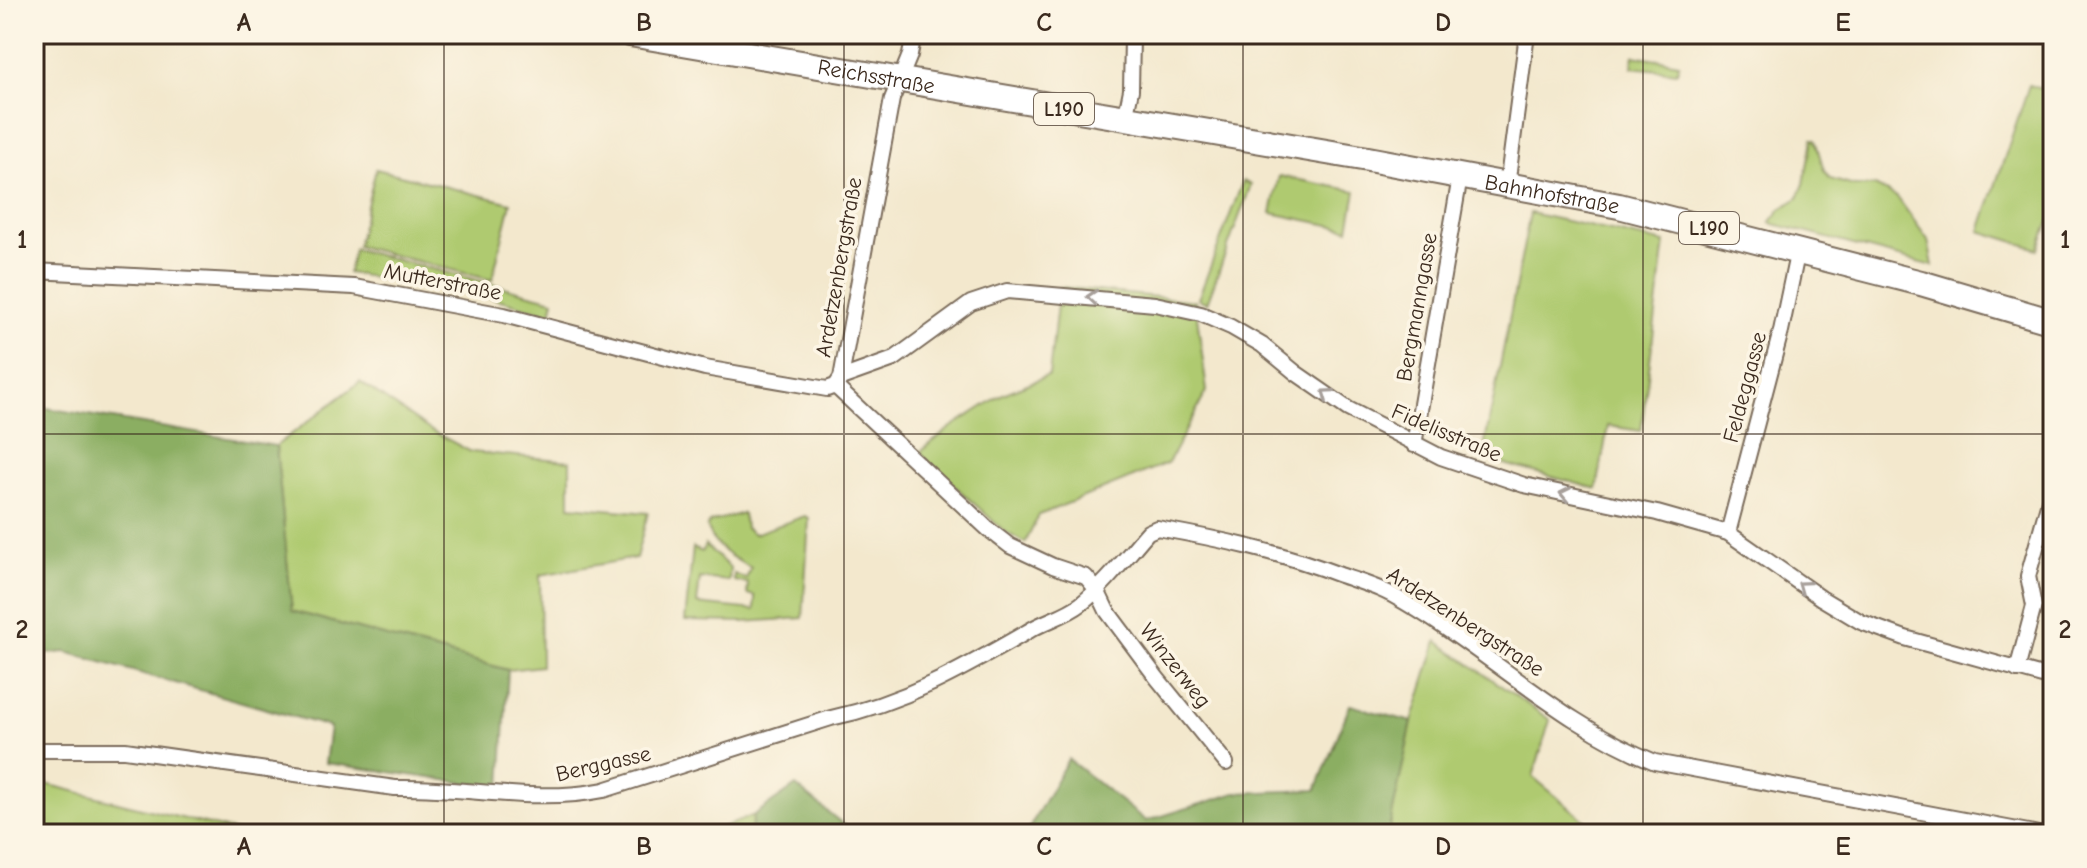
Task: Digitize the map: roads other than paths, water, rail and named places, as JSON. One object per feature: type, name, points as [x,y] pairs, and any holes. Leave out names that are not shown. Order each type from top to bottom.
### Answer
[{"type":"main road","name":"Reichsstraße","points":[[630,34],[1125,119]]},
{"type":"main road","name":"Bahnhofstraße","points":[[1125,119],[1619,206],[1930,285],[2053,322]]},
{"type":"street","name":"Ardetzenbergstraße","points":[[914,34],[910,55],[892,99],[838,382],[988,529],[1010,546],[1086,577],[1097,590],[1148,532],[1157,528],[1256,547],[1393,595],[1588,728],[1655,762],[2039,834]]},
{"type":"street","points":[[1507,186],[1527,34]]},
{"type":"street","points":[[1125,119],[1131,90],[1132,35]]},
{"type":"street","name":"Bergmanngasse","points":[[1414,445],[1460,177]]},
{"type":"street","name":"Feldeggasse","points":[[1728,533],[1781,331],[1798,250]]},
{"type":"street","name":"Mutterstraße","points":[[34,271],[354,287],[504,315],[705,368],[827,389],[838,382]]},
{"type":"street","name":"Fidelisstraße","points":[[838,382],[894,359],[971,303],[991,294],[1021,291],[1155,304],[1201,314],[1262,345],[1348,409],[1414,445],[1466,468],[1728,533],[1821,598],[1870,625],[1905,638],[2053,679]]},
{"type":"street","points":[[2017,670],[2034,606],[2028,576],[2053,487]]},
{"type":"street","name":"Berggasse","points":[[34,750],[125,750],[395,788],[422,787],[530,797],[579,795],[645,778],[820,721],[866,710],[943,680],[1077,607],[1097,590]]},
{"type":"street","name":"Winzerweg","points":[[1097,590],[1107,611],[1226,763]]}]
